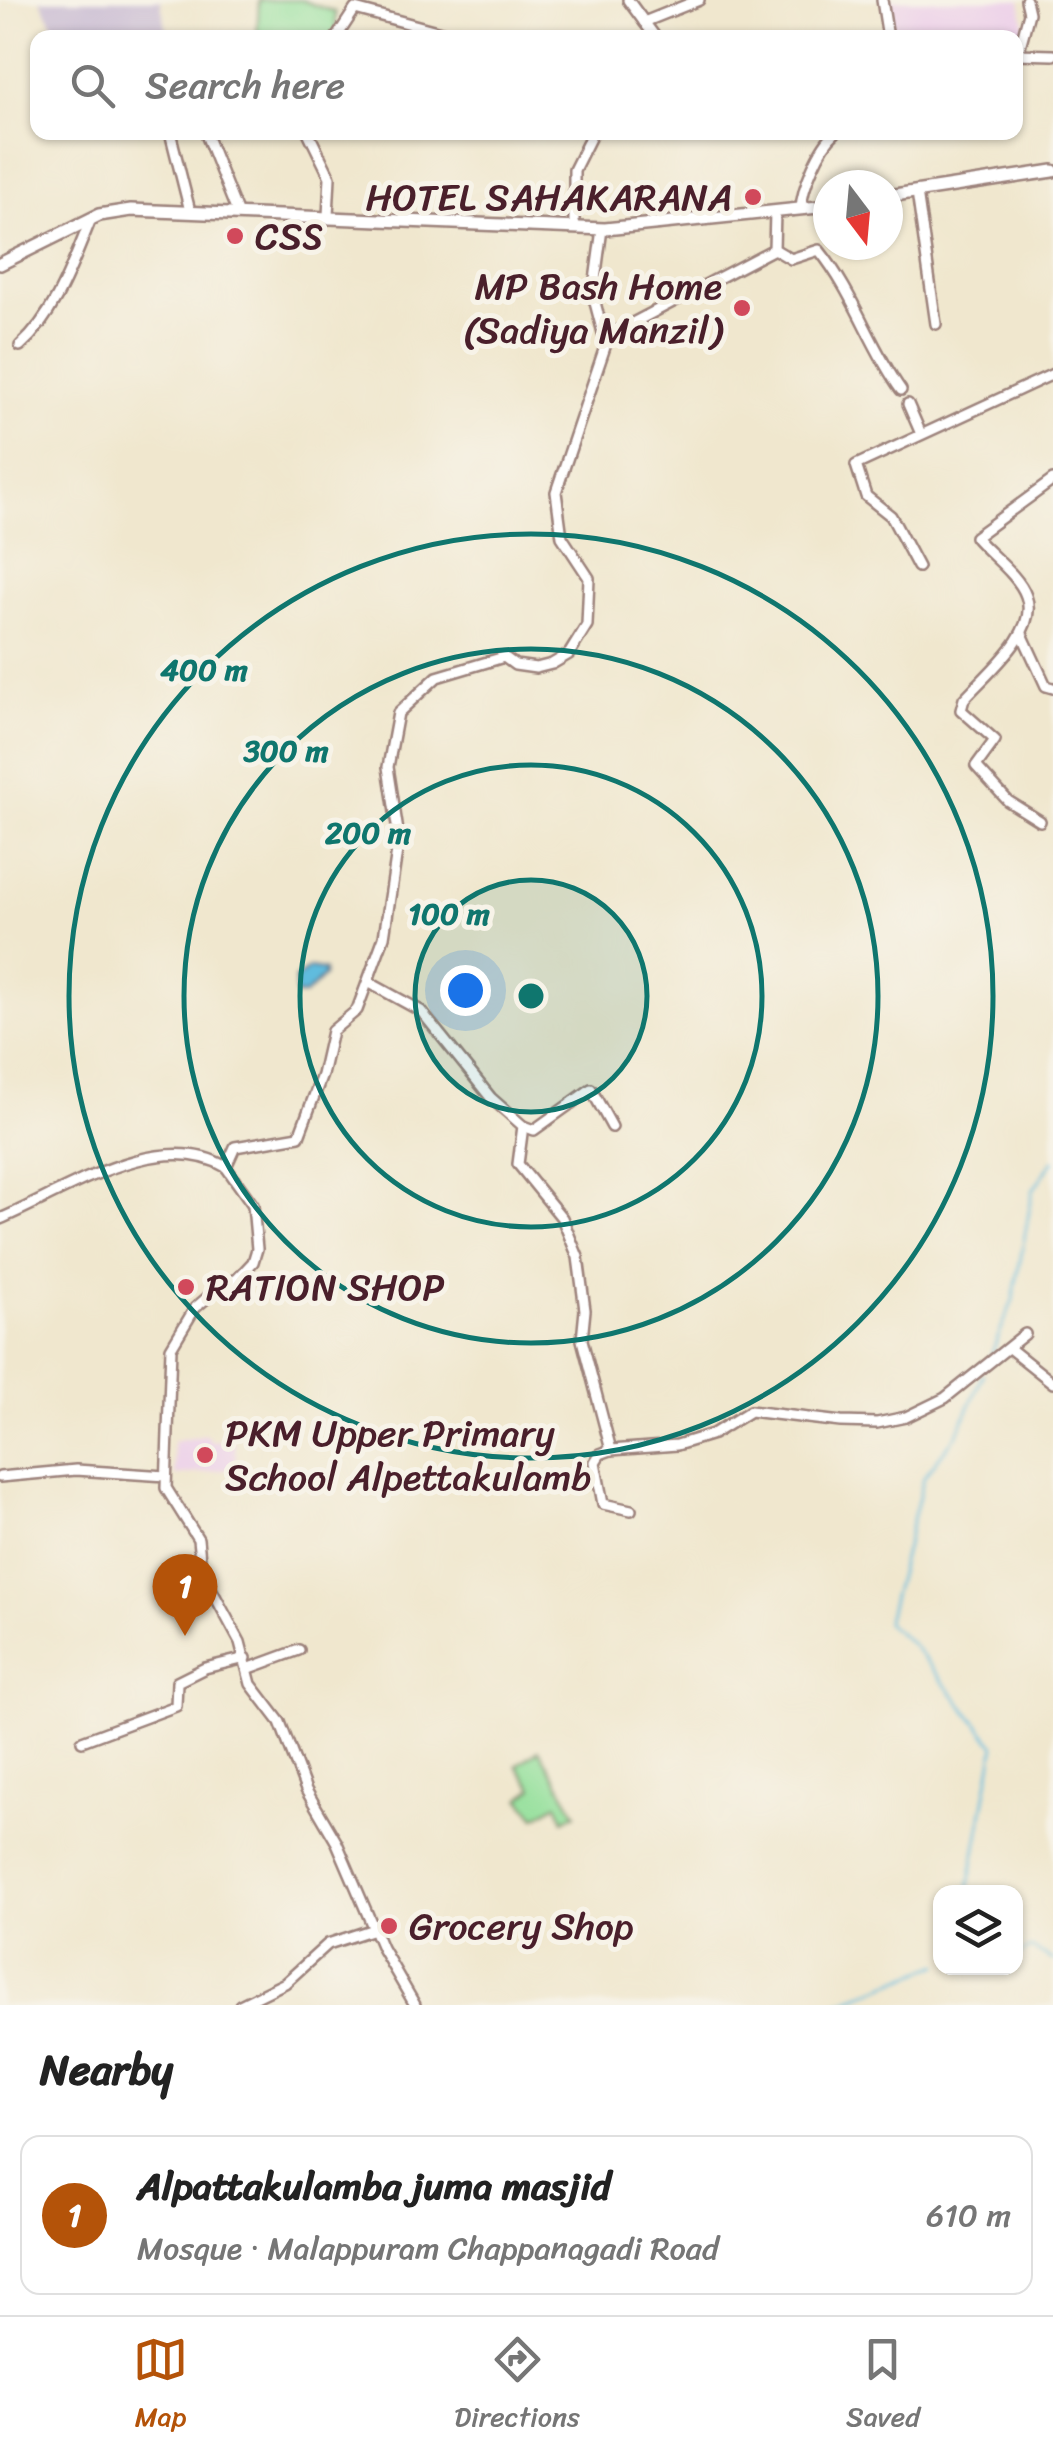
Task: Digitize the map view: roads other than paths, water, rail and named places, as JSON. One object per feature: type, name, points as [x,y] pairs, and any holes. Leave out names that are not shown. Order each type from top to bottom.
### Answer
[{"type":"main road","points":[[903,194],[1053,171]]},
{"type":"main road","points":[[0,264],[91,219],[131,210],[602,229],[813,208]]},
{"type":"street","points":[[628,0],[650,30]]},
{"type":"street","points":[[644,22],[700,0]]},
{"type":"street","points":[[882,0],[887,30]]},
{"type":"street","points":[[1023,32],[1028,14],[1026,0]]},
{"type":"street","points":[[341,30],[362,5],[438,30]]},
{"type":"street","points":[[1023,54],[1053,55]]},
{"type":"street","points":[[172,140],[190,210]]},
{"type":"street","points":[[208,140],[238,212]]},
{"type":"street","points":[[312,140],[330,177],[328,216]]},
{"type":"street","points":[[574,228],[572,182],[590,140]]},
{"type":"street","points":[[801,209],[802,186],[815,170],[822,140]]},
{"type":"street","points":[[917,192],[936,324]]},
{"type":"street","points":[[774,249],[775,212]]},
{"type":"street","points":[[20,346],[34,333],[68,275],[91,219]]},
{"type":"street","points":[[226,1168],[235,1147],[299,1136],[322,1075],[332,1031],[356,1010],[368,982],[384,937],[398,838],[388,767],[398,713],[437,677],[458,668],[504,657],[516,665],[536,668],[552,664],[569,654],[587,626],[588,578],[562,538],[556,492],[606,344],[594,296],[602,229]]},
{"type":"street","points":[[604,338],[774,249]]},
{"type":"street","points":[[774,249],[791,259],[819,250],[847,284],[868,340],[902,390]]},
{"type":"street","points":[[918,567],[891,516],[866,496],[856,465],[1053,374]]},
{"type":"street","points":[[908,404],[921,434]]},
{"type":"street","points":[[1040,821],[1008,800],[976,766],[995,740],[960,710],[964,698],[1022,634],[1028,614],[1026,594],[975,537],[1053,480]]},
{"type":"street","points":[[1022,634],[1046,686],[1053,688]]},
{"type":"street","points":[[368,982],[421,1011],[491,1098],[523,1126],[534,1130],[591,1089],[612,1127]]},
{"type":"street","points":[[523,1126],[518,1164],[562,1218],[578,1257],[586,1310],[582,1340],[611,1450]]},
{"type":"street","points":[[0,1219],[125,1162],[172,1156],[212,1159],[243,1187],[256,1218],[256,1249],[246,1272],[195,1308],[171,1348],[166,1476],[177,1510],[198,1539],[201,1570],[248,1663],[251,1684],[280,1722],[306,1790],[337,1842],[352,1884],[377,1928],[382,1948],[415,2005]]},
{"type":"street","points":[[631,1510],[602,1504],[595,1462],[600,1454],[677,1446],[713,1434],[750,1411],[841,1422],[877,1423],[906,1417],[945,1398],[1025,1334]]},
{"type":"street","points":[[1008,1348],[1053,1382]]},
{"type":"street","points":[[0,1476],[76,1470],[166,1476]]},
{"type":"street","points":[[82,1741],[176,1706],[178,1682],[204,1668],[248,1663],[299,1650]]},
{"type":"street","points":[[240,2005],[285,1984],[328,1944],[377,1928]]},
{"type":"water","points":[[309,968],[324,970],[324,976],[305,995],[296,995],[295,979]]},
{"type":"waterway","points":[[991,1355],[1013,1300],[1033,1190],[1053,1161]]},
{"type":"waterway","points":[[969,1885],[995,1745],[912,1644],[886,1623],[924,1477],[958,1433],[983,1375]]},
{"type":"waterway","points":[[1023,1953],[1031,1948],[1053,1960]]},
{"type":"waterway","points":[[835,2005],[933,1967]]},
{"type":"place","name":"HOTEL SAHAKARANA","points":[[753,197]]},
{"type":"place","name":"CSS","points":[[235,236]]},
{"type":"place","name":"MP Bash Home (Sadiya Manzil)","points":[[742,308]]},
{"type":"place","name":"RATION SHOP","points":[[186,1287]]},
{"type":"place","name":"PKM Upper Primary School Alpettakulamb","points":[[205,1455]]},
{"type":"place","name":"Alpattakulamba juma masjid","points":[[185,1636]]},
{"type":"place","name":"Grocery Shop","points":[[389,1926]]}]
